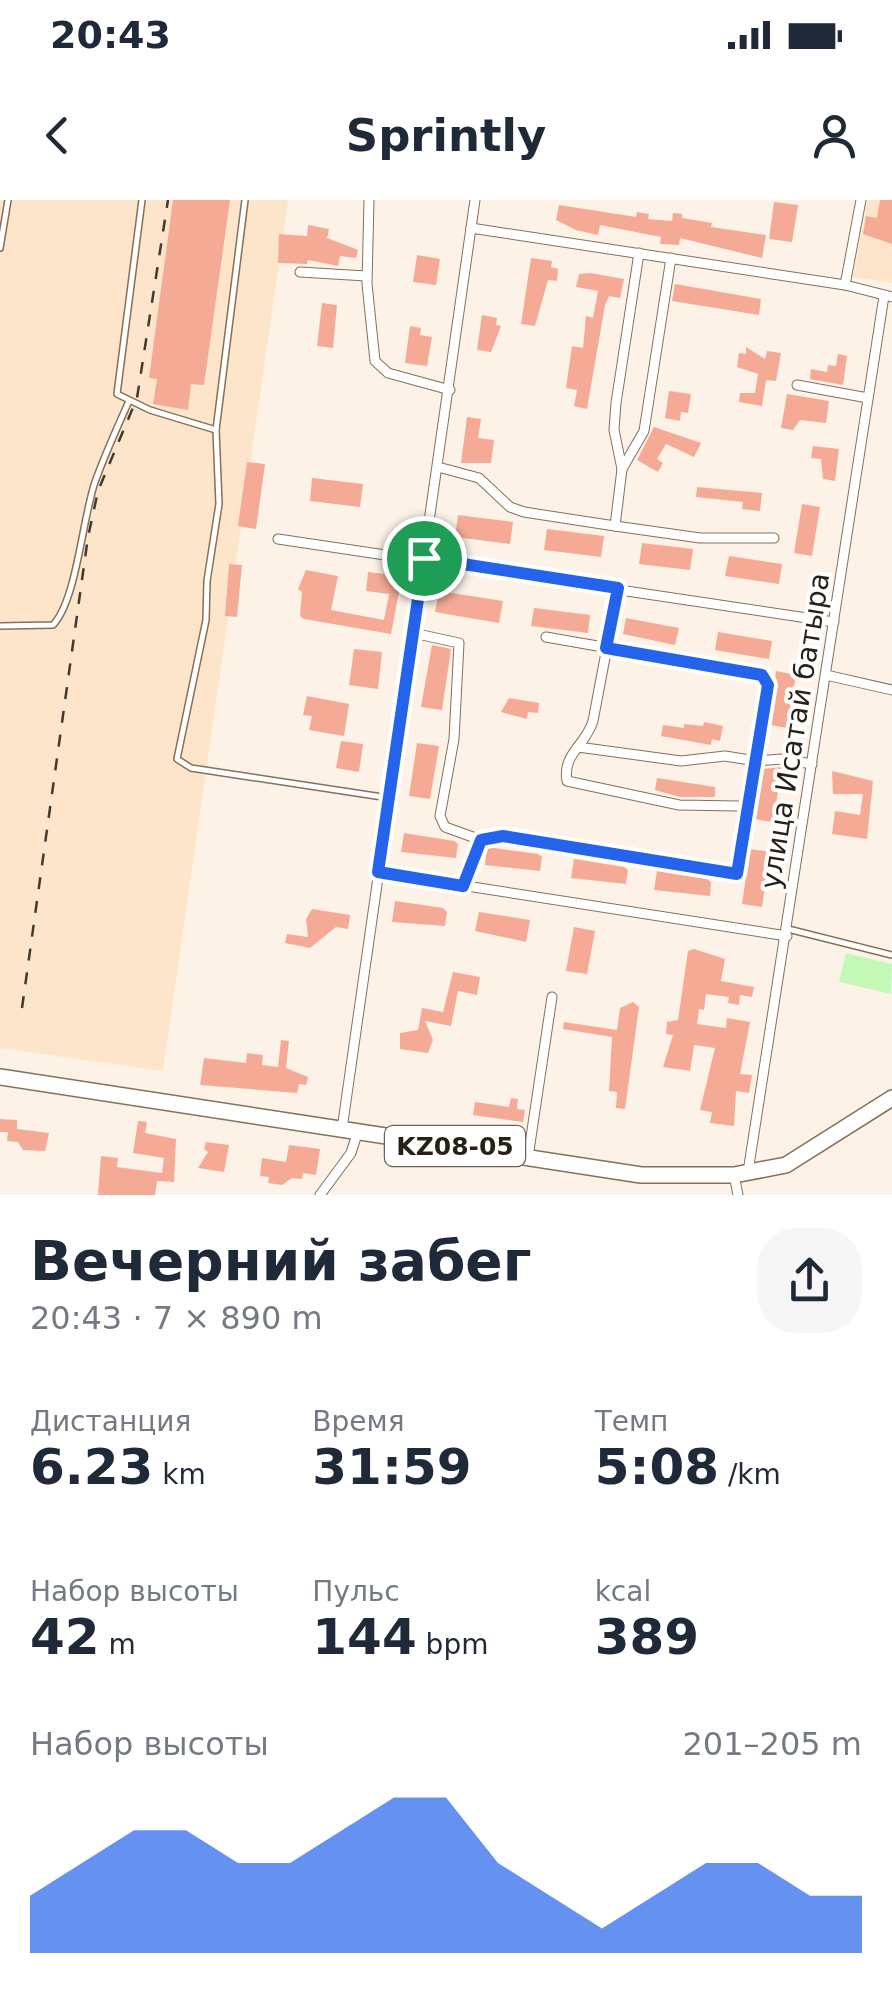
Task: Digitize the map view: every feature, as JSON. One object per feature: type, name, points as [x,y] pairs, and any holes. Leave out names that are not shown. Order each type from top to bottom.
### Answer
[{"type":"main road","name":"KZ08-05","points":[[0,1078],[641,1175],[741,1174],[786,1165],[810,1154],[892,1098]]},
{"type":"street","points":[[369,200],[366,276],[375,361],[380,368],[450,390]]},
{"type":"street","points":[[320,1195],[351,1153],[349,1133],[378,872],[475,200]]},
{"type":"street","points":[[844,284],[861,200]]},
{"type":"street","points":[[471,228],[844,284],[888,296]]},
{"type":"street","points":[[614,526],[622,469],[615,416],[639,253]]},
{"type":"street","points":[[622,469],[644,431],[670,258]]},
{"type":"street","points":[[300,272],[366,276]]},
{"type":"street","name":"улица Исатай батыра","points":[[741,1174],[788,932],[868,398],[888,296]]},
{"type":"street","points":[[796,386],[868,398]]},
{"type":"street","points":[[438,467],[479,478],[510,507],[524,512],[700,538],[774,538]]},
{"type":"street","points":[[278,539],[834,622]]},
{"type":"street","points":[[618,588],[589,735],[570,754],[567,781],[575,786],[679,805],[745,806]]},
{"type":"street","points":[[413,632],[459,643],[454,739],[440,816],[445,827],[481,840],[503,836],[737,874],[746,828],[745,806],[768,685],[762,675],[546,637]]},
{"type":"street","points":[[826,675],[892,690]]},
{"type":"street","points":[[578,747],[681,761],[724,756],[812,764]]},
{"type":"street","points":[[463,886],[481,840]]},
{"type":"street","points":[[378,872],[788,932]]},
{"type":"street","points":[[528,1157],[552,997]]},
{"type":"street","points":[[738,1195],[741,1174]]},
{"type":"lane","points":[[0,248],[8,200]]},
{"type":"lane","points":[[142,200],[118,394],[216,430]]},
{"type":"lane","points":[[244,200],[216,430],[219,504],[206,620],[178,759],[191,768],[389,798]]},
{"type":"lane","points":[[0,626],[52,625],[61,616],[70,597],[71,574],[95,483],[129,400]]},
{"type":"lane","points":[[788,932],[891,954],[892,942]]},
{"type":"shaded area","points":[[0,200],[288,200],[163,1071],[0,1048]]},
{"type":"shaded area","points":[[868,200],[892,200],[892,283],[853,277]]},
{"type":"green space","points":[[846,953],[892,964],[891,994],[839,982]]},
{"type":"building","points":[[173,200],[230,200],[204,385],[191,384],[188,410],[153,404],[157,379],[149,378]]},
{"type":"building","points":[[880,200],[892,200],[892,244],[863,234],[866,216],[877,218]]},
{"type":"building","points":[[774,202],[798,205],[792,242],[769,239]]},
{"type":"building","points":[[559,205],[636,217],[637,212],[649,214],[648,219],[672,221],[673,213],[682,214],[682,218],[712,223],[711,227],[766,235],[762,258],[680,238],[679,245],[660,244],[661,237],[600,225],[598,235],[576,230],[556,220]]},
{"type":"building","points":[[308,225],[329,229],[327,238],[358,250],[356,258],[340,256],[338,266],[308,260],[307,264],[278,263],[279,234],[307,236]]},
{"type":"building","points":[[417,255],[440,259],[436,285],[413,282]]},
{"type":"building","points":[[531,258],[552,261],[551,267],[558,269],[557,281],[548,280],[535,326],[521,324]]},
{"type":"building","points":[[579,274],[624,279],[620,298],[609,296],[605,305],[587,409],[574,406],[577,390],[566,388],[572,346],[583,348],[586,316],[593,318],[598,291],[576,287]]},
{"type":"building","points":[[675,284],[761,299],[759,315],[672,301]]},
{"type":"building","points":[[322,303],[337,305],[333,348],[317,346]]},
{"type":"building","points":[[482,315],[497,318],[496,325],[501,326],[491,352],[477,350]]},
{"type":"building","points":[[410,326],[421,328],[420,335],[432,337],[427,366],[405,363]]},
{"type":"building","points":[[746,347],[765,359],[767,351],[781,353],[776,381],[766,380],[762,406],[739,402],[740,393],[755,393],[758,374],[737,367],[739,353],[746,354]]},
{"type":"building","points":[[838,354],[847,356],[843,385],[810,379],[811,369],[827,372],[828,365],[836,366]]},
{"type":"building","points":[[669,391],[691,394],[688,413],[681,412],[680,421],[665,418]]},
{"type":"building","points":[[787,394],[829,401],[826,423],[800,420],[793,430],[781,428]]},
{"type":"building","points":[[467,417],[481,419],[478,438],[494,440],[491,463],[461,463]]},
{"type":"building","points":[[654,427],[701,443],[694,457],[666,444],[657,459],[663,463],[658,472],[637,460]]},
{"type":"building","points":[[813,446],[839,449],[835,481],[823,479],[821,459],[811,458]]},
{"type":"building","points":[[247,462],[265,464],[256,529],[238,526]]},
{"type":"building","points":[[312,478],[363,484],[360,507],[310,501]]},
{"type":"building","points":[[697,487],[762,493],[760,511],[742,509],[743,502],[696,497]]},
{"type":"building","points":[[802,504],[820,507],[812,556],[794,553]]},
{"type":"building","points":[[458,515],[513,522],[510,544],[455,537]]},
{"type":"building","points":[[547,529],[604,536],[601,557],[544,550]]},
{"type":"building","points":[[642,543],[693,549],[690,570],[639,564]]},
{"type":"building","points":[[729,556],[782,564],[779,584],[725,576]]},
{"type":"building","points":[[229,564],[242,565],[237,617],[225,616]]},
{"type":"building","points":[[306,570],[338,576],[331,610],[384,620],[389,594],[366,591],[368,572],[402,576],[391,634],[300,616],[302,592],[298,589]]},
{"type":"building","points":[[439,591],[503,601],[499,623],[435,612]]},
{"type":"building","points":[[534,608],[590,615],[588,633],[531,626]]},
{"type":"building","points":[[626,618],[679,628],[675,645],[623,634]]},
{"type":"building","points":[[718,632],[772,641],[769,659],[715,650]]},
{"type":"building","points":[[432,645],[451,649],[442,710],[421,707]]},
{"type":"building","points":[[354,649],[382,652],[378,689],[349,685]]},
{"type":"building","points":[[776,671],[796,675],[787,728],[770,725]]},
{"type":"building","points":[[307,696],[349,704],[344,736],[309,730],[312,716],[303,715]]},
{"type":"building","points":[[509,698],[539,703],[538,713],[528,712],[527,719],[501,712]]},
{"type":"building","points":[[704,722],[723,726],[720,741],[712,739],[711,745],[661,736],[663,725],[684,728],[684,724],[703,726]]},
{"type":"building","points":[[341,741],[363,744],[359,772],[336,768]]},
{"type":"building","points":[[417,743],[439,746],[430,799],[409,796]]},
{"type":"building","points":[[782,767],[773,822],[754,819],[762,769]]},
{"type":"building","points":[[832,771],[873,781],[867,839],[832,834],[835,811],[860,815],[863,794],[833,794]]},
{"type":"building","points":[[657,778],[715,787],[715,797],[680,797],[655,790]]},
{"type":"building","points":[[404,833],[454,841],[458,844],[456,858],[401,852]]},
{"type":"building","points":[[487,847],[538,854],[542,857],[540,871],[485,865]]},
{"type":"building","points":[[750,849],[770,852],[762,907],[742,904]]},
{"type":"building","points":[[574,859],[624,867],[628,870],[626,884],[571,878]]},
{"type":"building","points":[[657,871],[707,879],[711,882],[710,896],[654,890]]},
{"type":"building","points":[[395,901],[443,908],[447,912],[445,926],[392,922]]},
{"type":"building","points":[[312,909],[350,915],[348,929],[336,927],[310,948],[285,943],[287,934],[308,937],[306,919]]},
{"type":"building","points":[[479,912],[530,920],[526,942],[475,931]]},
{"type":"building","points":[[574,927],[595,931],[587,974],[566,971]]},
{"type":"building","points":[[694,949],[725,959],[721,981],[754,987],[752,997],[740,995],[739,1005],[728,1003],[729,997],[706,994],[704,1010],[699,1009],[697,1024],[726,1028],[727,1018],[750,1022],[740,1074],[752,1075],[749,1093],[736,1091],[734,1126],[710,1123],[712,1112],[700,1110],[715,1048],[694,1045],[690,1071],[663,1067],[673,1035],[666,1034],[667,1022],[678,1020],[688,951]]},
{"type":"building","points":[[453,972],[480,977],[477,995],[458,991],[451,1026],[425,1021],[433,1040],[428,1053],[400,1049],[400,1033],[418,1030],[422,1008],[443,1012]]},
{"type":"building","points":[[633,1002],[639,1007],[625,1109],[616,1108],[617,1092],[609,1091],[612,1037],[563,1029],[564,1022],[617,1030],[620,1008]]},
{"type":"building","points":[[281,1040],[289,1041],[286,1068],[308,1077],[306,1085],[299,1084],[297,1093],[200,1085],[204,1058],[246,1063],[247,1053],[263,1055],[262,1065],[278,1067]]},
{"type":"building","points":[[511,1098],[518,1099],[517,1109],[525,1110],[523,1122],[473,1115],[475,1102],[509,1107]]},
{"type":"building","points":[[0,1119],[17,1120],[17,1129],[49,1133],[45,1151],[23,1150],[18,1142],[7,1141],[8,1132],[0,1132]]},
{"type":"building","points":[[138,1121],[147,1122],[145,1133],[176,1139],[174,1182],[157,1181],[155,1195],[98,1195],[101,1156],[118,1158],[117,1167],[162,1173],[164,1158],[133,1153]]},
{"type":"building","points":[[206,1142],[229,1145],[224,1172],[198,1168],[208,1152],[204,1149]]},
{"type":"building","points":[[289,1145],[320,1149],[316,1175],[303,1173],[302,1179],[292,1178],[282,1185],[268,1183],[269,1177],[260,1176],[262,1158],[286,1162]]},
{"type":"railway","points":[[22,1008],[88,537],[98,491],[137,398],[168,200]]},
{"type":"route","points":[[424,558],[618,588],[606,648],[762,675],[768,685],[751,793],[745,806],[746,828],[737,874],[503,836],[481,840],[463,886],[378,872],[424,558]]}]
